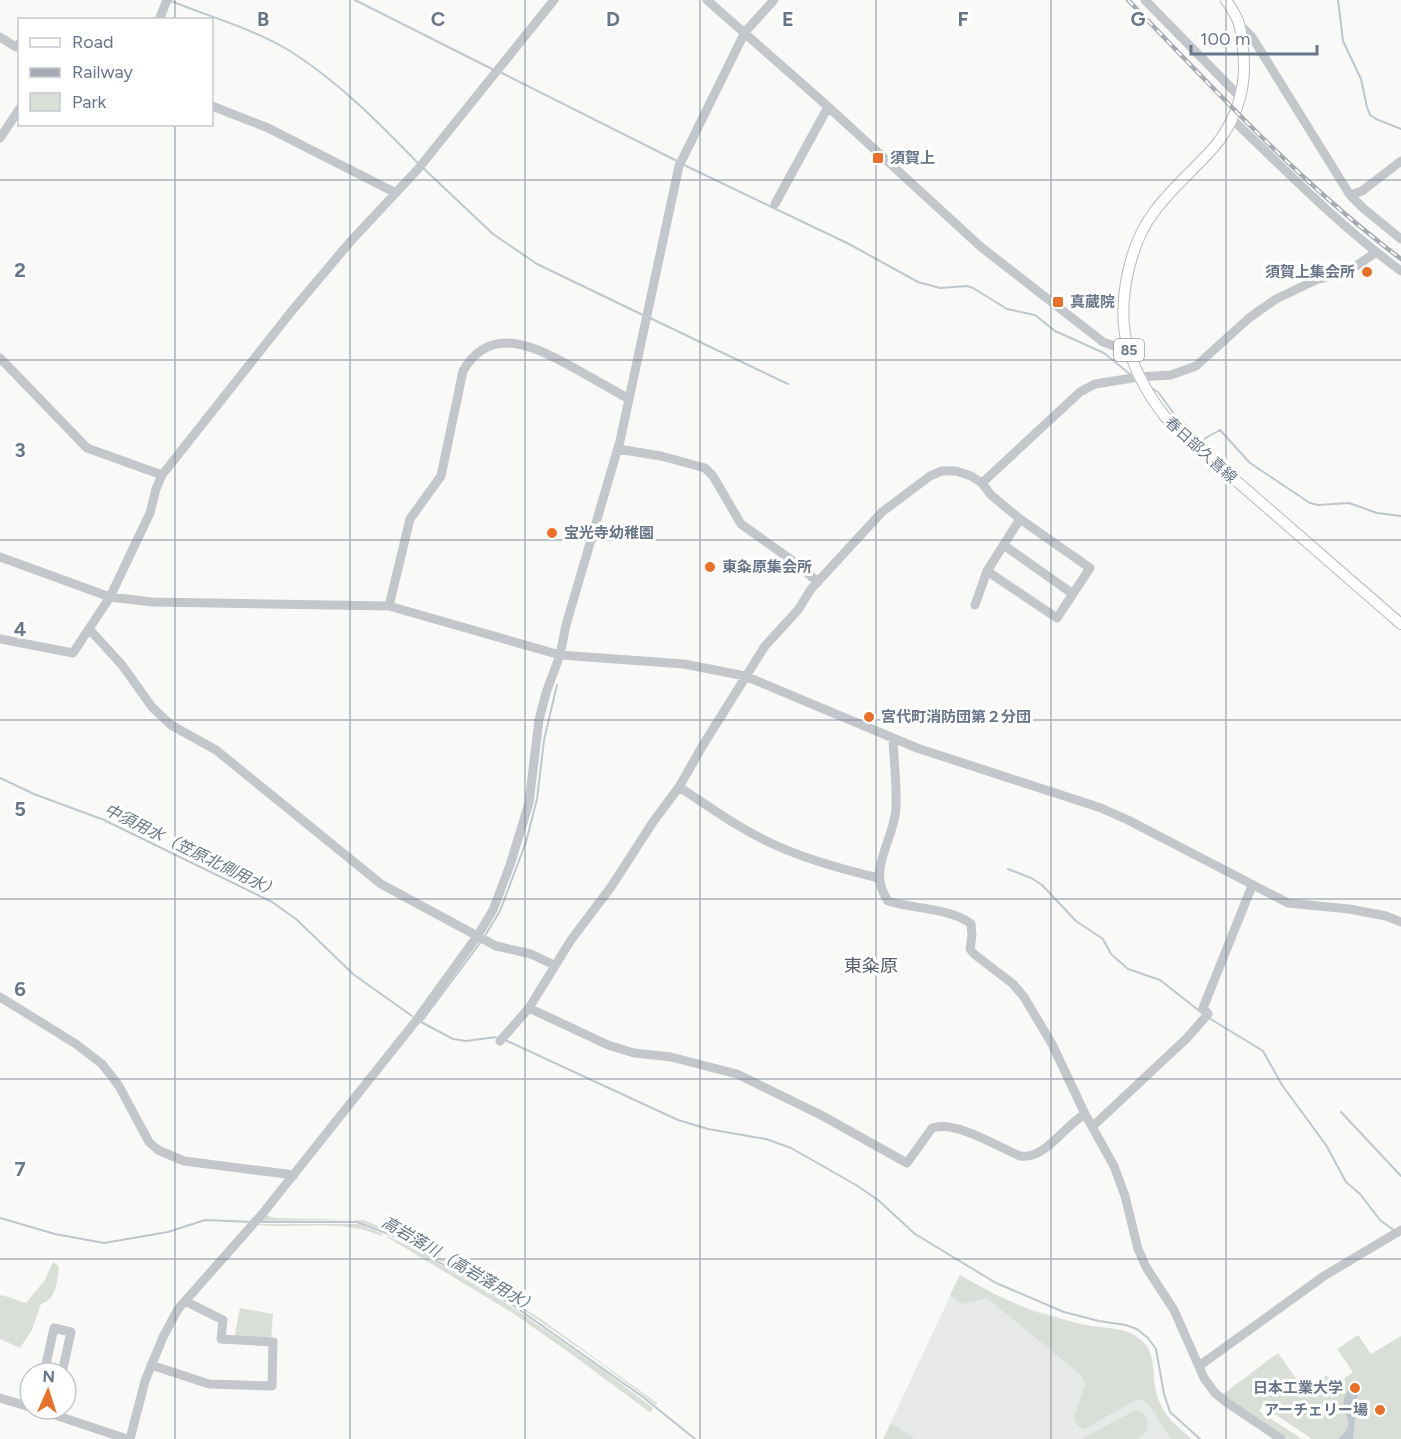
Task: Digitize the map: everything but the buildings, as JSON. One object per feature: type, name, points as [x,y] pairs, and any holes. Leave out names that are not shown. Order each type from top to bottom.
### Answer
[{"type":"main road","name":"春日部久喜線","points":[[1226,0],[1239,24],[1245,75],[1241,98],[1219,141],[1154,212],[1143,231],[1133,253],[1124,298],[1127,345],[1139,377],[1154,404],[1172,425],[1401,624]]},
{"type":"street","points":[[160,18],[166,0]]},
{"type":"street","points":[[0,639],[73,653],[110,597],[150,513],[162,475],[298,303],[350,242],[418,169],[554,0]]},
{"type":"street","points":[[707,0],[981,247],[1103,342],[1114,346],[1127,345]]},
{"type":"street","points":[[78,1421],[129,1439],[151,1365],[178,1309],[252,1227],[414,1022],[478,935],[497,900],[529,803],[539,720],[546,693],[560,655],[566,624],[618,449],[679,166],[745,32],[774,0]]},
{"type":"street","points":[[1145,0],[1241,98]]},
{"type":"street","points":[[1239,24],[1252,37],[1350,195],[1401,238]]},
{"type":"street","points":[[0,38],[16,47],[18,45]]},
{"type":"street","points":[[213,106],[268,128],[396,193]]},
{"type":"street","points":[[774,204],[828,107]]},
{"type":"street","points":[[0,138],[18,111]]},
{"type":"street","points":[[1232,119],[1301,186],[1401,271]]},
{"type":"street","points":[[1350,195],[1362,191],[1401,161]]},
{"type":"street","points":[[982,483],[1080,392],[1095,384],[1171,375],[1196,366],[1249,318],[1276,299],[1316,280],[1349,271],[1376,252]]},
{"type":"street","points":[[390,606],[410,519],[441,476],[463,371],[470,359],[491,345],[505,343],[535,347],[629,399]]},
{"type":"street","points":[[0,358],[87,448],[162,475]]},
{"type":"street","points":[[610,433],[621,435]]},
{"type":"street","points":[[618,449],[661,456],[705,468],[713,476],[741,524],[818,582]]},
{"type":"street","points":[[500,1041],[529,1008],[554,965],[611,887],[653,822],[680,787],[765,646],[798,610],[818,582],[882,512],[930,476],[942,471],[956,471],[982,483],[991,495],[1020,519],[1090,568],[1057,618],[987,572]]},
{"type":"street","points":[[975,605],[987,572],[1020,519]]},
{"type":"street","points":[[1005,546],[1073,594]]},
{"type":"street","points":[[0,557],[110,597],[152,603],[390,606],[560,655],[684,664],[745,676],[893,739],[1101,808],[1288,903],[1349,909],[1386,916],[1401,922]]},
{"type":"street","points":[[90,630],[122,665],[152,707],[171,725],[216,750],[381,884],[502,948],[531,954],[554,965]]},
{"type":"street","points":[[893,739],[896,810],[878,878],[879,886],[888,901],[964,918],[971,924],[970,949],[1013,984],[1024,997],[1052,1044],[1085,1114],[1114,1166],[1125,1196],[1138,1249],[1146,1267],[1174,1310],[1204,1378],[1215,1393],[1226,1402],[1281,1439]]},
{"type":"street","points":[[680,787],[733,822],[776,845],[834,866],[878,878]]},
{"type":"street","points":[[1092,1127],[1187,1038],[1208,1014],[1203,1008],[1252,886]]},
{"type":"street","points":[[0,997],[76,1044],[102,1064],[119,1086],[146,1137],[158,1150],[184,1161],[294,1175]]},
{"type":"street","points":[[529,1008],[617,1048],[634,1053],[671,1057],[736,1074],[821,1115],[907,1163],[932,1128],[937,1127],[966,1132],[1020,1156],[1031,1157],[1085,1114]]},
{"type":"street","points":[[1199,1366],[1323,1276],[1401,1230]]},
{"type":"street","points":[[151,1365],[210,1384],[272,1386],[273,1342],[221,1339],[223,1320],[185,1301]]},
{"type":"street","points":[[47,1361],[54,1328],[71,1332],[65,1361]]},
{"type":"street","points":[[0,1398],[18,1403]]},
{"type":"shaded area","points":[[960,1275],[989,1292],[1029,1309],[1081,1324],[1131,1333],[1141,1340],[1149,1349],[1157,1396],[1165,1414],[1191,1439],[883,1439]]},
{"type":"shaded area","points":[[1355,1382],[1358,1386],[1353,1439],[1337,1439],[1348,1426],[1344,1401],[1347,1392]]},
{"type":"green space","points":[[266,1215],[275,1218],[363,1220],[386,1229],[386,1231],[355,1220],[261,1221]]},
{"type":"green space","points":[[259,1224],[359,1224],[383,1234],[381,1236],[336,1226]]},
{"type":"green space","points":[[390,1230],[541,1319],[657,1403],[656,1405],[599,1362],[516,1305],[389,1232]]},
{"type":"green space","points":[[388,1236],[512,1307],[607,1373],[653,1408],[651,1412],[514,1314]]},
{"type":"green space","points":[[53,1262],[59,1266],[55,1289],[50,1298],[41,1304],[32,1330],[20,1348],[0,1339],[0,1296],[26,1303],[45,1280]]},
{"type":"green space","points":[[960,1275],[1003,1298],[1036,1312],[1084,1325],[1122,1330],[1141,1340],[1150,1352],[1155,1389],[1163,1409],[1191,1439],[1172,1439],[1148,1404],[1140,1400],[1136,1400],[1084,1429],[1080,1427],[1074,1418],[1085,1385],[1082,1376],[987,1298],[962,1304],[950,1295]]},
{"type":"green space","points":[[240,1308],[273,1314],[271,1340],[234,1339]]},
{"type":"green space","name":"日本工業大学","points":[[1358,1335],[1371,1354],[1401,1336],[1401,1439],[1312,1439],[1270,1411],[1269,1404],[1265,1402],[1259,1411],[1302,1439],[1287,1439],[1222,1395],[1278,1353],[1305,1391],[1327,1375],[1335,1385],[1353,1372],[1337,1349]]},
{"type":"green space","points":[[1135,1410],[1142,1412],[1148,1420],[1146,1432],[1138,1439],[1082,1439]]},
{"type":"green space","points":[[891,1423],[915,1439],[883,1439]]},
{"type":"waterway","points":[[355,0],[494,70]]},
{"type":"waterway","points":[[1338,0],[1343,41],[1361,79],[1370,115],[1401,129]]},
{"type":"waterway","points":[[171,1],[247,30],[290,51],[341,89],[418,163]]},
{"type":"waterway","points":[[500,72],[677,161]]},
{"type":"waterway","points":[[682,164],[849,244],[918,282],[940,288],[967,286],[1007,309],[1035,315],[1055,331],[1104,353],[1131,375]]},
{"type":"waterway","points":[[422,167],[493,234],[537,264],[645,316]]},
{"type":"waterway","points":[[650,318],[788,384]]},
{"type":"waterway","points":[[1151,388],[1158,392],[1175,415],[1202,440],[1220,430],[1250,463],[1310,503],[1318,505],[1349,503],[1377,513],[1401,516]]},
{"type":"waterway","points":[[486,934],[500,911],[526,842],[537,799],[544,740],[557,685]]},
{"type":"waterway","name":"中須用水（笠原北側用水）","points":[[0,778],[34,794],[104,820],[272,902],[296,919],[353,974],[412,1016]]},
{"type":"waterway","points":[[1008,869],[1042,885],[1076,921],[1103,939],[1111,954],[1128,969],[1160,980],[1202,1013]]},
{"type":"waterway","points":[[480,943],[421,1022],[453,1039],[466,1041],[496,1037]]},
{"type":"waterway","points":[[1209,1018],[1263,1051],[1282,1085],[1326,1145],[1346,1182],[1360,1194],[1380,1220],[1395,1231]]},
{"type":"waterway","name":"中須用水（笠原北側用水）","points":[[507,1041],[678,1120],[708,1129],[766,1139],[791,1148],[856,1185],[878,1200],[915,1234],[996,1283],[1064,1312],[1137,1329],[1156,1349],[1164,1394],[1170,1412],[1200,1439]]},
{"type":"waterway","points":[[1341,1112],[1401,1176]]},
{"type":"waterway","name":"高岩落川（高岩落用水）","points":[[0,1218],[55,1234],[104,1243],[168,1232],[205,1220],[252,1222]]},
{"type":"waterway","name":"高岩落川（高岩落用水）","points":[[261,1222],[357,1222],[394,1236],[514,1306],[643,1397],[695,1439]]},
{"type":"railway","points":[[1128,0],[1259,135],[1328,199],[1401,259]]},
{"type":"place","name":"須賀上","points":[[878,158]]},
{"type":"place","name":"須賀上集会所","points":[[1367,272]]},
{"type":"place","name":"真蔵院","points":[[1058,302]]},
{"type":"place","name":"宝光寺幼稚園","points":[[552,533]]},
{"type":"place","name":"東粂原集会所","points":[[710,567]]},
{"type":"place","name":"宮代町消防団第２分団","points":[[869,717]]},
{"type":"place","name":"日本工業大学","points":[[1355,1388]]},
{"type":"place","name":"アーチェリー場","points":[[1380,1410]]},
{"type":"district","name":"東粂原","points":[[871,966]]}]
